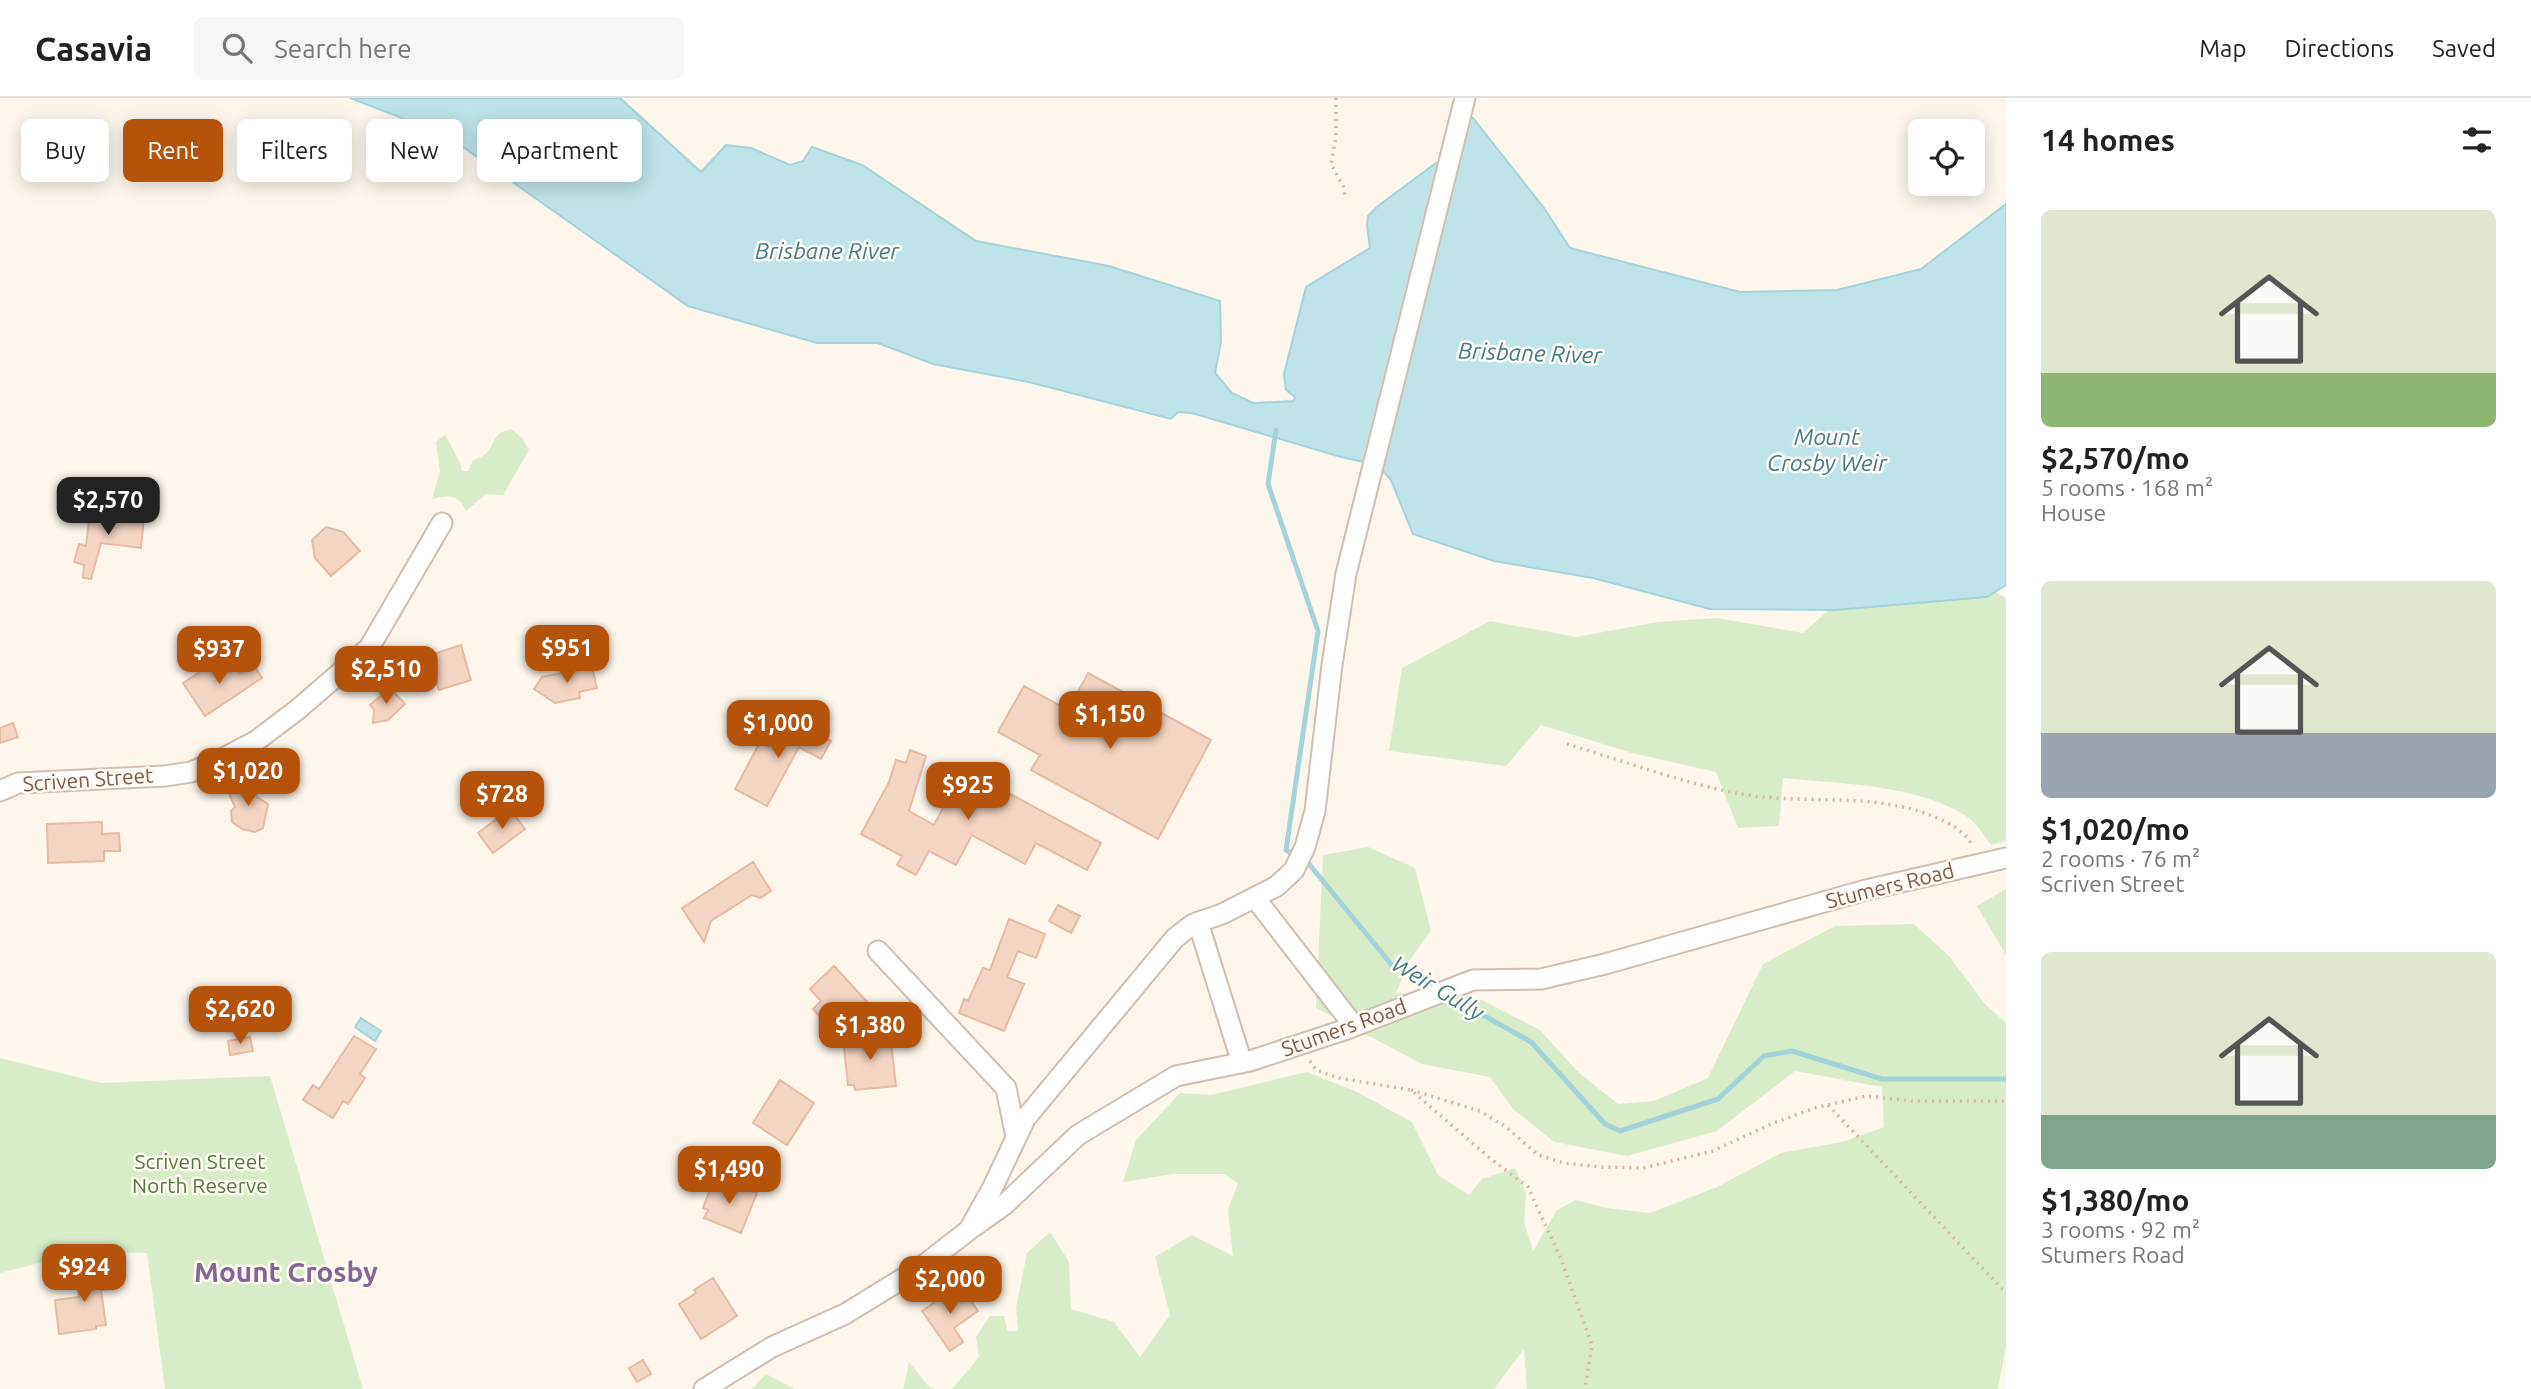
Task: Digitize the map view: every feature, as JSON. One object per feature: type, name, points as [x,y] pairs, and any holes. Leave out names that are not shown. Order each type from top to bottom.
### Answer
[{"type":"street","name":"Stumers Road","points":[[969,1230],[1025,1119],[1175,938],[1198,922],[1277,886],[1294,870],[1305,847],[1315,811],[1346,573],[1465,98]]},
{"type":"street","name":"Scriven Street","points":[[0,790],[18,783],[165,776],[191,772],[256,741],[297,710],[369,648],[442,523]]},
{"type":"street","name":"Stumers Road","points":[[704,1389],[772,1347],[845,1314],[920,1268],[1004,1205],[1078,1135],[1176,1076],[1242,1062],[1298,1045],[1473,980],[1541,979],[1605,964],[1866,890],[2006,858]]},
{"type":"street","points":[[1255,898],[1354,1026]]},
{"type":"street","points":[[1198,922],[1242,1062]]},
{"type":"street","points":[[878,951],[1006,1087],[1016,1137]]},
{"type":"path","points":[[1336,98],[1336,136],[1332,164],[1345,194]]},
{"type":"path","points":[[1567,744],[1740,793],[1795,801],[1860,801],[1915,810],[1954,826],[1970,841],[1978,865]]},
{"type":"path","points":[[1298,1045],[1316,1070],[1339,1078],[1411,1090],[1480,1111],[1506,1127],[1538,1155],[1564,1163],[1602,1167],[1643,1168],[1713,1150],[1770,1125],[1828,1105],[1866,1096],[1912,1101],[2006,1101]]},
{"type":"path","points":[[1411,1090],[1528,1187],[1561,1259],[1592,1345],[1585,1389]]},
{"type":"path","points":[[1828,1105],[2006,1293]]},
{"type":"green space","points":[[511,429],[522,438],[529,450],[503,495],[486,494],[466,511],[460,501],[452,497],[432,499],[440,471],[436,442],[445,434],[462,471],[468,471],[473,460],[488,452],[499,434]]},
{"type":"green space","points":[[1956,572],[2006,598],[2006,841],[1991,845],[1970,819],[1946,805],[1924,797],[1878,787],[1783,778],[1779,826],[1738,828],[1716,772],[1632,753],[1541,725],[1506,766],[1389,751],[1402,668],[1490,621],[1576,637],[1658,622],[1717,618],[1803,633],[1855,587]]},
{"type":"green space","points":[[1368,847],[1415,868],[1431,930],[1410,960],[1396,993],[1476,997],[1540,1030],[1577,1071],[1618,1104],[1654,1101],[1708,1078],[1763,964],[1835,926],[1914,924],[1949,956],[1985,1004],[2006,1023],[2006,1345],[1998,1389],[1527,1389],[1524,1349],[1494,1389],[952,1389],[979,1357],[976,1337],[990,1316],[1004,1316],[1007,1331],[1018,1331],[1016,1308],[1027,1253],[1050,1232],[1069,1262],[1071,1309],[1114,1322],[1140,1357],[1170,1315],[1155,1257],[1192,1235],[1233,1256],[1228,1210],[1238,1183],[1224,1174],[1173,1174],[1123,1182],[1136,1140],[1180,1093],[1211,1095],[1307,1072],[1355,1091],[1412,1122],[1438,1175],[1469,1195],[1482,1179],[1515,1168],[1526,1193],[1524,1222],[1533,1251],[1557,1210],[1576,1200],[1606,1208],[1650,1213],[1717,1187],[1781,1153],[1842,1142],[1884,1127],[1882,1087],[1795,1071],[1717,1131],[1627,1156],[1554,1142],[1513,1109],[1490,1077],[1422,1064],[1316,1008],[1323,855]]},
{"type":"green space","points":[[2006,889],[2006,955],[1977,906]]},
{"type":"green space","name":"Scriven Street North Reserve","points":[[0,1058],[101,1083],[270,1076],[363,1389],[165,1389],[147,1253],[86,1251],[0,1273]]},
{"type":"green space","points":[[909,1362],[929,1387],[936,1389],[901,1389],[904,1387]]},
{"type":"green space","points":[[766,1374],[795,1389],[752,1389]]},
{"type":"water","points":[[350,98],[620,98],[701,172],[726,145],[751,148],[790,165],[803,161],[812,147],[862,165],[976,241],[1109,266],[1220,301],[1221,342],[1215,373],[1232,393],[1253,403],[1294,401],[1295,397],[1286,390],[1284,374],[1306,287],[1370,248],[1368,216],[1440,160],[1465,119],[1473,118],[1544,208],[1570,248],[1740,292],[1837,290],[1921,269],[2006,204],[2006,585],[1987,597],[1835,610],[1710,609],[1593,578],[1494,561],[1413,534],[1391,480],[1378,465],[1341,457],[1192,413],[1178,412],[1171,419],[1029,382],[933,364],[878,343],[817,343],[688,306],[513,182],[642,182],[642,119],[477,119],[477,157],[463,147],[463,119],[404,119]]},
{"type":"water","points":[[361,1018],[381,1031],[375,1041],[355,1027]]},
{"type":"building","points":[[90,511],[144,517],[141,548],[101,543],[91,579],[83,578],[84,565],[74,562],[79,544],[86,546]]},
{"type":"building","points":[[326,527],[343,532],[360,551],[331,576],[315,558],[312,540]]},
{"type":"building","points":[[461,645],[471,680],[439,690],[428,656]]},
{"type":"building","points":[[211,665],[218,675],[234,665],[240,674],[254,665],[262,678],[205,716],[183,683]]},
{"type":"building","points":[[592,667],[597,688],[579,692],[580,698],[555,703],[534,689],[542,677]]},
{"type":"building","points":[[1088,673],[1211,740],[1158,839],[1031,770],[1040,755],[998,732],[1024,686],[1068,710]]},
{"type":"building","points":[[390,688],[405,704],[388,720],[373,723],[374,710],[370,705]]},
{"type":"building","points":[[786,717],[831,741],[821,759],[799,747],[767,806],[735,789],[760,742],[769,747]]},
{"type":"building","points":[[13,723],[18,737],[0,743],[0,728]]},
{"type":"building","points":[[910,750],[926,756],[909,811],[934,825],[964,769],[1101,843],[1087,870],[1036,843],[1025,864],[972,835],[956,865],[929,851],[916,875],[897,865],[902,856],[861,834],[889,782],[896,760],[906,763]]},
{"type":"building","points":[[251,782],[257,797],[268,804],[263,828],[255,832],[242,829],[232,822],[231,811],[235,807],[228,791]]},
{"type":"building","points":[[510,809],[525,829],[493,853],[478,833]]},
{"type":"building","points":[[102,822],[102,834],[119,833],[120,851],[104,851],[104,861],[48,863],[47,824]]},
{"type":"building","points":[[753,862],[771,891],[760,898],[752,895],[711,921],[704,942],[682,908]]},
{"type":"building","points":[[1058,905],[1080,916],[1071,933],[1049,921]]},
{"type":"building","points":[[1009,919],[1045,934],[1036,958],[1018,951],[1007,977],[1024,984],[1004,1031],[959,1013],[964,999],[968,1001],[983,968],[990,970]]},
{"type":"building","points":[[834,966],[869,1004],[842,1030],[840,1010],[826,1024],[813,1009],[821,1001],[810,989]]},
{"type":"building","points":[[890,1033],[896,1086],[855,1090],[854,1085],[848,1085],[843,1039]]},
{"type":"building","points":[[354,1036],[376,1049],[360,1074],[365,1078],[348,1104],[343,1101],[333,1118],[303,1100],[313,1085],[319,1089]]},
{"type":"building","points":[[250,1037],[253,1051],[230,1055],[228,1041]]},
{"type":"building","points":[[780,1080],[814,1103],[787,1145],[753,1123]]},
{"type":"building","points":[[727,1182],[757,1193],[741,1233],[704,1218],[708,1210],[703,1208],[711,1187],[714,1183],[725,1188]]},
{"type":"building","points":[[111,1271],[113,1289],[101,1290],[106,1325],[59,1334],[55,1300],[79,1297],[77,1274]]},
{"type":"building","points":[[713,1278],[737,1316],[701,1339],[679,1304]]},
{"type":"building","points":[[960,1285],[978,1311],[954,1328],[963,1342],[950,1351],[922,1311]]},
{"type":"building","points":[[643,1360],[651,1374],[637,1382],[629,1368]]},
{"type":"waterway","name":"Weir Gully","points":[[1276,430],[1268,484],[1318,631],[1286,850],[1309,864],[1391,964],[1435,988]]},
{"type":"waterway","name":"Weir Gully","points":[[1449,996],[1531,1042],[1605,1124],[1620,1131],[1718,1099],[1764,1056],[1792,1051],[1882,1079],[2006,1079]]},
{"type":"district","name":"Mount Crosby","points":[[286,1272]]},
{"type":"water label","name":"Brisbane River","points":[[827,251]]},
{"type":"water label","name":"Brisbane River","points":[[1530,353]]},
{"type":"water label","name":"Mount Crosby Weir","points":[[1827,450]]}]
